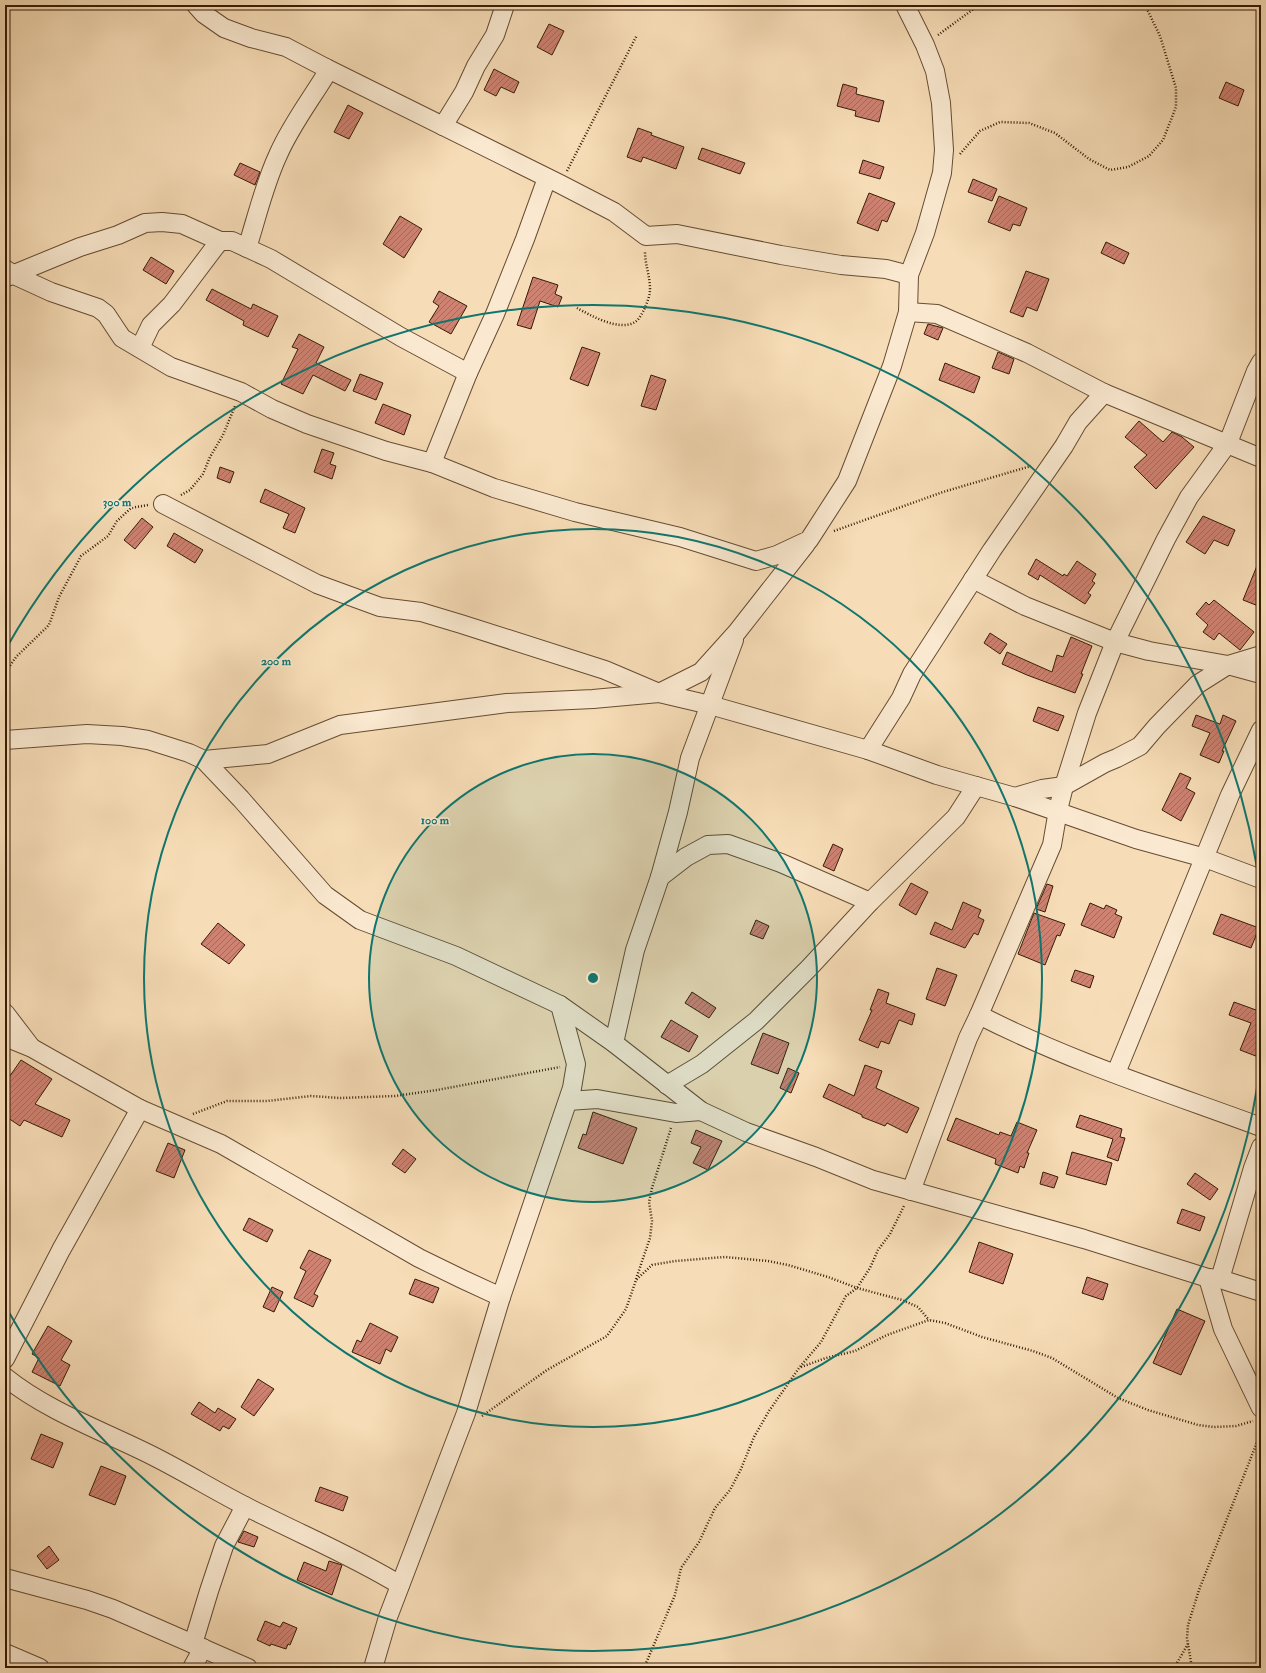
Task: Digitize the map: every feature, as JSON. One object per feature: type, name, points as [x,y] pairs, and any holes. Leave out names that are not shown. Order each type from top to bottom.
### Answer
[{"type":"street","points":[[196,5],[204,14],[224,28],[251,38],[286,46],[326,68],[510,158],[614,212],[646,236],[677,234],[782,255],[841,265],[886,269],[909,275]]},
{"type":"street","points":[[443,126],[464,92],[476,66],[495,35],[505,5]]},
{"type":"street","points":[[204,760],[268,754],[340,726],[507,703],[594,699],[659,693],[700,672],[737,632],[809,540],[847,481],[892,366],[908,312],[909,275],[925,233],[942,173],[944,150],[942,103],[934,71],[925,45],[905,5]]},
{"type":"street","points":[[246,248],[278,154],[297,119],[325,76],[326,68]]},
{"type":"street","points":[[432,462],[468,372],[525,239],[553,181]]},
{"type":"street","points":[[8,274],[80,247],[118,235],[145,223],[162,222],[182,224],[220,241],[232,241],[271,259],[401,337],[468,372]]},
{"type":"street","points":[[140,348],[151,325],[172,304],[184,286],[220,241]]},
{"type":"street","points":[[8,274],[51,292],[98,308],[108,317],[122,338],[171,367],[241,392],[272,409],[308,424],[386,451],[432,462],[494,488],[575,512],[680,537],[756,561],[777,555],[809,540]]},
{"type":"street","points":[[908,312],[937,314],[1026,353],[1104,393],[1228,443],[1261,458]]},
{"type":"street","points":[[911,1191],[968,1038],[980,1015],[1052,845],[1064,786],[1087,712],[1116,642],[1166,539],[1189,497],[1228,443],[1261,362]]},
{"type":"street","points":[[868,750],[901,698],[912,674],[973,579],[1064,446],[1078,422],[1104,393]]},
{"type":"street","points":[[163,504],[317,584],[380,607],[421,612],[461,624],[605,670],[659,693],[710,705],[868,750],[937,775],[1015,796],[1058,810],[1136,839],[1205,858],[1261,878]]},
{"type":"street","points":[[973,579],[1025,606],[1116,642],[1148,650],[1228,665],[1261,674]]},
{"type":"street","points":[[614,1043],[635,950],[660,877],[678,812],[690,758],[737,632]]},
{"type":"street","points":[[1015,796],[1042,789],[1064,786],[1105,763],[1140,746],[1157,726],[1198,684],[1228,665],[1261,654]]},
{"type":"street","points":[[1116,1073],[1230,795],[1261,730]]},
{"type":"street","points":[[5,740],[87,734],[122,736],[148,740],[189,753],[204,760],[241,799],[325,895],[360,920],[456,956],[560,1005],[614,1043],[701,1112],[746,1132],[873,1180],[1084,1239],[1261,1292]]},
{"type":"street","points":[[667,1085],[702,1064],[756,1021],[809,968],[870,902],[956,817],[976,786]]},
{"type":"street","points":[[660,877],[686,857],[708,845],[728,844],[781,863],[870,902]]},
{"type":"street","points":[[373,1668],[388,1617],[470,1399],[501,1296],[568,1101],[576,1064],[560,1005]]},
{"type":"street","points":[[5,1013],[32,1048]]},
{"type":"street","points":[[980,1015],[1009,1030],[1074,1059],[1261,1126]]},
{"type":"street","points":[[5,1037],[32,1048],[140,1109],[221,1144],[419,1258],[501,1296]]},
{"type":"street","points":[[568,1101],[597,1099],[676,1113],[701,1112]]},
{"type":"street","points":[[5,1359],[61,1250],[140,1109]]},
{"type":"street","points":[[1258,1414],[1223,1329],[1214,1278],[1261,1148]]},
{"type":"street","points":[[5,1377],[13,1384],[59,1411],[163,1461],[202,1481],[245,1506],[368,1565],[400,1585]]},
{"type":"street","points":[[192,1668],[222,1554],[245,1506]]},
{"type":"street","points":[[5,1578],[94,1602],[113,1609],[248,1668]]},
{"type":"street","points":[[5,1653],[40,1668]]},
{"type":"path","points":[[925,45],[979,5]]},
{"type":"path","points":[[942,173],[980,131],[1000,122],[1029,123],[1055,133],[1089,159],[1110,170],[1128,167],[1149,156],[1163,140],[1176,107],[1176,88],[1160,36],[1145,5]]},
{"type":"path","points":[[553,181],[637,35]]},
{"type":"path","points":[[577,308],[594,318],[609,323],[625,325],[635,322],[647,303],[650,289],[645,261],[646,236]]},
{"type":"path","points":[[5,673],[16,657],[49,625],[59,597],[81,556],[108,536],[118,521],[130,508],[163,504],[190,490],[203,474],[210,457],[223,435],[241,392]]},
{"type":"path","points":[[809,540],[943,492],[1055,459]]},
{"type":"path","points":[[171,1123],[215,1104],[227,1101],[267,1101],[311,1096],[340,1098],[395,1096],[437,1090],[576,1064]]},
{"type":"path","points":[[458,1433],[546,1370],[607,1336],[626,1309],[650,1238],[652,1221],[649,1202],[676,1113]]},
{"type":"path","points":[[644,1668],[675,1595],[681,1568],[699,1542],[715,1508],[730,1490],[741,1469],[754,1437],[769,1411],[799,1368],[821,1342],[846,1296],[857,1288],[870,1268],[878,1250],[890,1234],[911,1191]]},
{"type":"path","points":[[636,1280],[652,1265],[675,1261],[725,1257],[768,1261],[788,1265],[828,1277],[857,1288],[902,1300],[918,1308],[929,1320]]},
{"type":"path","points":[[799,1368],[826,1358],[855,1351],[887,1335],[929,1320],[945,1323],[982,1337],[1033,1351],[1052,1358],[1118,1398],[1148,1410],[1214,1427],[1236,1426],[1258,1414]]},
{"type":"path","points":[[1192,1668],[1188,1644],[1188,1625],[1199,1590],[1261,1432]]},
{"type":"path","points":[[1174,1668],[1188,1644]]},
{"type":"building","points":[[549,24],[564,31],[552,55],[537,47]]},
{"type":"building","points":[[494,69],[519,82],[514,93],[501,87],[496,96],[484,90]]},
{"type":"building","points":[[1226,82],[1244,90],[1238,106],[1219,98]]},
{"type":"building","points":[[843,84],[857,88],[856,94],[884,101],[879,122],[855,116],[856,111],[837,106]]},
{"type":"building","points":[[348,105],[363,113],[349,139],[334,132]]},
{"type":"building","points":[[638,128],[652,133],[651,135],[684,147],[676,169],[643,157],[641,162],[627,157]]},
{"type":"building","points":[[702,148],[745,163],[740,174],[698,159]]},
{"type":"building","points":[[863,160],[884,167],[880,179],[859,173]]},
{"type":"building","points":[[240,163],[260,172],[255,185],[234,175]]},
{"type":"building","points":[[973,179],[997,189],[992,201],[968,192]]},
{"type":"building","points":[[869,193],[895,203],[887,222],[882,220],[878,231],[857,223]]},
{"type":"building","points":[[999,196],[1027,208],[1020,226],[1013,224],[1010,231],[988,222]]},
{"type":"building","points":[[400,216],[422,229],[404,258],[383,244]]},
{"type":"building","points":[[1106,242],[1129,253],[1124,264],[1101,253]]},
{"type":"building","points":[[151,257],[174,271],[166,284],[143,270]]},
{"type":"building","points":[[1026,271],[1049,279],[1037,311],[1027,307],[1023,317],[1010,312]]},
{"type":"building","points":[[533,277],[558,285],[555,294],[562,297],[558,307],[540,301],[531,329],[517,325]]},
{"type":"building","points":[[212,289],[251,309],[253,304],[278,316],[268,337],[243,325],[244,321],[206,300]]},
{"type":"building","points":[[439,291],[467,306],[451,334],[429,322],[439,306],[433,302]]},
{"type":"building","points":[[928,324],[943,328],[938,340],[924,334]]},
{"type":"building","points":[[299,334],[324,347],[316,363],[351,380],[345,391],[313,375],[303,394],[281,384],[298,349],[292,347]]},
{"type":"building","points":[[582,347],[600,353],[588,386],[570,379]]},
{"type":"building","points":[[998,352],[1014,359],[1009,374],[992,368]]},
{"type":"building","points":[[945,363],[980,377],[974,393],[939,380]]},
{"type":"building","points":[[360,374],[383,383],[376,400],[353,391]]},
{"type":"building","points":[[651,375],[666,380],[656,410],[641,406]]},
{"type":"building","points":[[383,404],[411,415],[404,435],[375,423]]},
{"type":"building","points":[[1139,421],[1163,442],[1172,432],[1182,437],[1194,447],[1156,489],[1134,467],[1147,455],[1125,437]]},
{"type":"building","points":[[322,449],[334,453],[330,464],[336,466],[332,479],[314,472]]},
{"type":"building","points":[[220,467],[234,472],[230,483],[217,478]]},
{"type":"building","points":[[265,489],[305,508],[295,533],[283,528],[289,514],[260,502]]},
{"type":"building","points":[[1203,516],[1235,530],[1228,546],[1214,540],[1205,554],[1186,542]]},
{"type":"building","points":[[142,518],[153,527],[135,549],[124,540]]},
{"type":"building","points":[[174,533],[203,550],[195,563],[167,546]]},
{"type":"building","points":[[1261,556],[1261,607],[1243,600]]},
{"type":"building","points":[[1036,559],[1063,576],[1064,574],[1067,576],[1077,561],[1096,574],[1092,581],[1095,583],[1088,593],[1091,595],[1085,604],[1040,575],[1038,580],[1028,574]]},
{"type":"building","points":[[1214,600],[1254,632],[1240,650],[1219,633],[1214,640],[1203,632],[1208,625],[1196,614],[1206,602],[1209,605]]},
{"type":"building","points":[[990,633],[1007,644],[1000,654],[984,643]]},
{"type":"building","points":[[1071,637],[1092,646],[1075,693],[1002,664],[1007,652],[1052,672],[1057,655],[1063,657]]},
{"type":"building","points":[[1038,707],[1064,716],[1058,731],[1033,721]]},
{"type":"building","points":[[1196,715],[1220,724],[1223,715],[1236,721],[1222,751],[1224,751],[1219,763],[1200,755],[1210,733],[1192,726]]},
{"type":"building","points":[[1180,773],[1191,778],[1186,788],[1195,793],[1181,821],[1162,810]]},
{"type":"building","points":[[833,844],[843,849],[834,871],[823,866]]},
{"type":"building","points":[[911,883],[928,892],[916,915],[899,905]]},
{"type":"building","points":[[1047,884],[1053,886],[1045,912],[1036,909]]},
{"type":"building","points":[[963,902],[981,910],[978,917],[984,920],[978,935],[974,933],[965,948],[930,934],[935,922],[952,930]]},
{"type":"building","points":[[1090,903],[1104,909],[1106,905],[1117,910],[1115,914],[1122,917],[1114,938],[1081,925]]},
{"type":"building","points":[[1034,913],[1065,924],[1060,936],[1057,935],[1045,965],[1018,954]]},
{"type":"building","points":[[1221,914],[1259,928],[1251,948],[1213,934]]},
{"type":"building","points":[[756,920],[769,926],[763,939],[750,934]]},
{"type":"building","points":[[218,923],[245,945],[229,964],[201,944]]},
{"type":"building","points":[[937,968],[957,975],[945,1006],[926,999]]},
{"type":"building","points":[[1075,970],[1094,976],[1090,988],[1071,981]]},
{"type":"building","points":[[878,989],[889,993],[886,1003],[915,1014],[912,1025],[899,1020],[889,1044],[881,1041],[878,1048],[859,1040],[872,1010],[870,1010]]},
{"type":"building","points":[[692,992],[716,1008],[709,1018],[685,1003]]},
{"type":"building","points":[[1260,999],[1261,1058],[1240,1050],[1251,1023],[1229,1015],[1234,1002],[1256,1010]]},
{"type":"building","points":[[671,1020],[698,1036],[689,1052],[661,1037]]},
{"type":"building","points":[[763,1033],[789,1043],[778,1074],[751,1064]]},
{"type":"building","points":[[21,1060],[52,1079],[35,1104],[70,1120],[62,1137],[24,1120],[20,1126],[5,1116],[5,1083]]},
{"type":"building","points":[[865,1065],[882,1071],[876,1088],[919,1108],[907,1133],[887,1123],[885,1126],[862,1117],[862,1115],[823,1097],[829,1084],[854,1096]]},
{"type":"building","points":[[788,1068],[799,1073],[791,1093],[780,1088]]},
{"type":"building","points":[[593,1112],[637,1128],[623,1164],[578,1148],[583,1134],[586,1135]]},
{"type":"building","points":[[1080,1115],[1122,1129],[1120,1137],[1125,1138],[1118,1161],[1107,1157],[1113,1139],[1076,1127]]},
{"type":"building","points":[[956,1118],[999,1135],[1000,1132],[1011,1136],[1017,1122],[1037,1130],[1027,1153],[1029,1153],[1024,1168],[1020,1166],[1018,1173],[995,1164],[996,1159],[947,1140]]},
{"type":"building","points":[[696,1130],[722,1141],[708,1170],[693,1163],[701,1147],[691,1143]]},
{"type":"building","points":[[168,1143],[185,1150],[174,1178],[156,1171]]},
{"type":"building","points":[[403,1149],[416,1159],[405,1173],[392,1164]]},
{"type":"building","points":[[1072,1152],[1112,1163],[1106,1185],[1066,1174]]},
{"type":"building","points":[[1043,1172],[1058,1177],[1054,1188],[1040,1184]]},
{"type":"building","points":[[1195,1173],[1218,1189],[1210,1200],[1187,1184]]},
{"type":"building","points":[[1182,1209],[1205,1217],[1200,1231],[1177,1223]]},
{"type":"building","points":[[249,1218],[273,1230],[267,1242],[243,1230]]},
{"type":"building","points":[[979,1242],[1013,1254],[1003,1284],[969,1272]]},
{"type":"building","points":[[309,1250],[331,1260],[314,1294],[318,1296],[313,1307],[294,1298],[306,1271],[300,1268]]},
{"type":"building","points":[[1087,1277],[1108,1284],[1103,1300],[1082,1293]]},
{"type":"building","points":[[415,1279],[439,1288],[433,1303],[409,1294]]},
{"type":"building","points":[[272,1287],[283,1292],[274,1312],[263,1307]]},
{"type":"building","points":[[1177,1309],[1205,1321],[1181,1375],[1153,1363]]},
{"type":"building","points":[[370,1323],[398,1337],[391,1352],[386,1349],[380,1364],[352,1352],[357,1340],[361,1342]]},
{"type":"building","points":[[48,1326],[72,1341],[61,1360],[70,1365],[60,1386],[32,1372],[39,1358],[32,1354]]},
{"type":"building","points":[[258,1379],[274,1389],[254,1416],[241,1407]]},
{"type":"building","points":[[199,1402],[215,1413],[218,1408],[236,1419],[229,1429],[223,1426],[220,1431],[191,1414]]},
{"type":"building","points":[[41,1434],[63,1443],[53,1468],[31,1459]]},
{"type":"building","points":[[101,1466],[126,1476],[115,1505],[89,1495]]},
{"type":"building","points":[[320,1487],[348,1497],[343,1511],[315,1501]]},
{"type":"building","points":[[244,1531],[258,1537],[254,1547],[238,1542]]},
{"type":"building","points":[[49,1546],[59,1560],[47,1569],[37,1556]]},
{"type":"building","points":[[329,1561],[342,1565],[332,1595],[297,1580],[304,1562],[326,1571]]},
{"type":"building","points":[[265,1621],[280,1627],[283,1622],[297,1628],[290,1645],[288,1644],[286,1649],[271,1644],[270,1646],[257,1640]]}]
